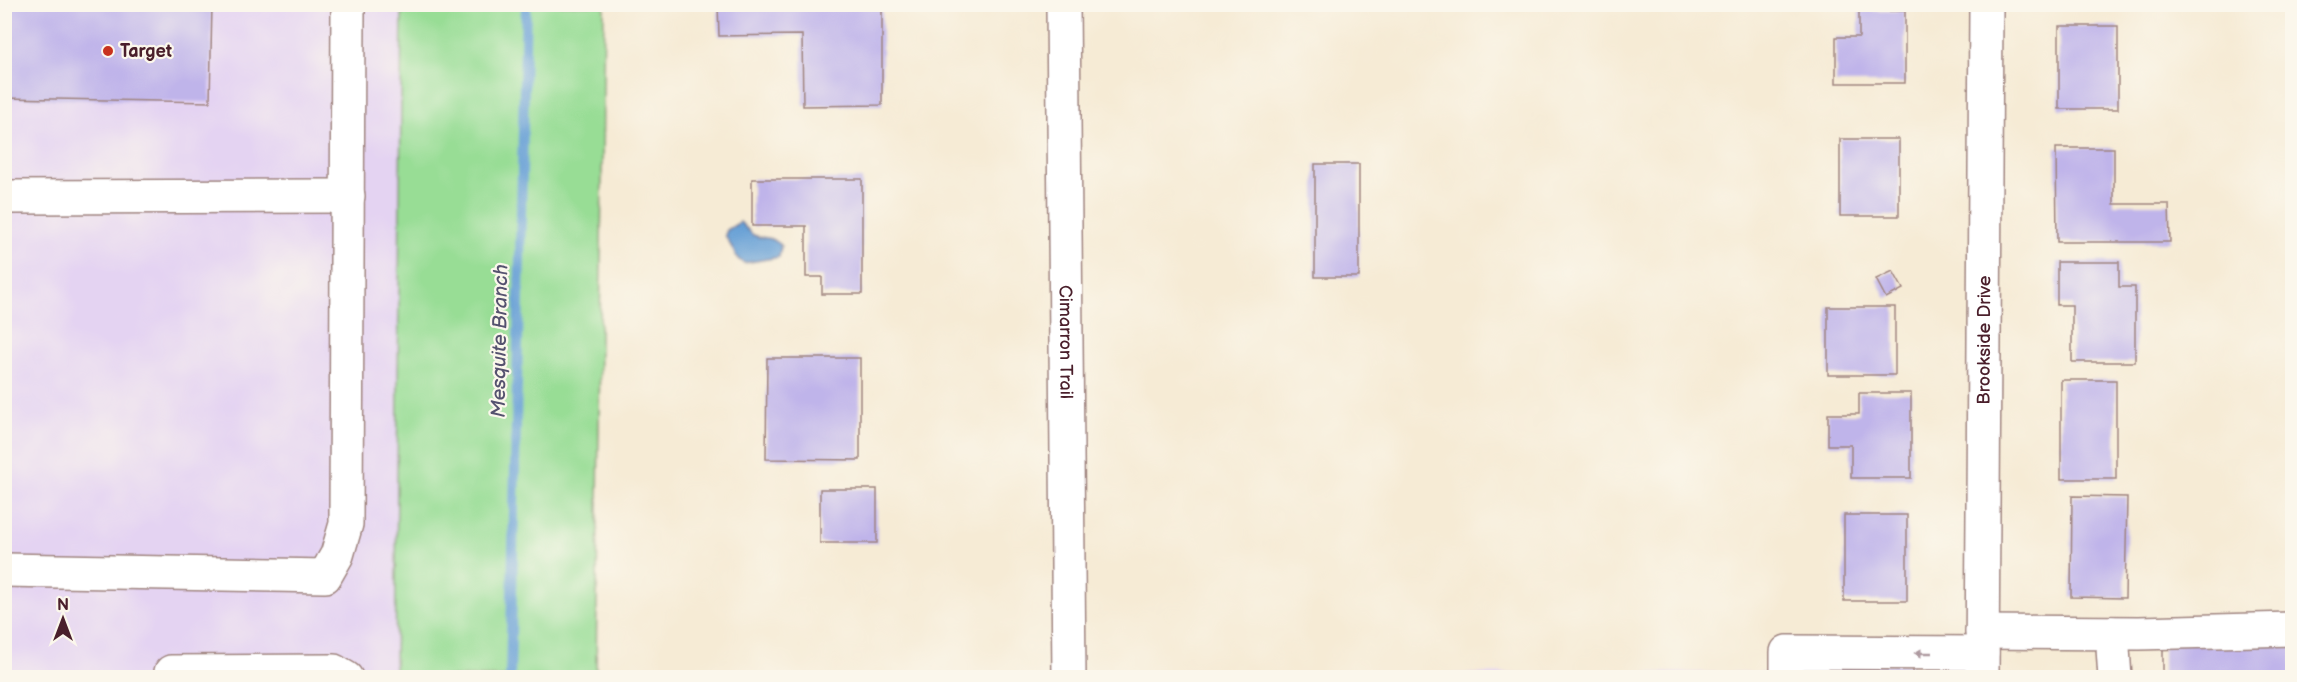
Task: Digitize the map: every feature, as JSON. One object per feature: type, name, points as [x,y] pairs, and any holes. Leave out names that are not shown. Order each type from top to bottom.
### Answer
[{"type":"street","points":[[4,570],[325,576],[337,555],[346,524],[348,4]]},
{"type":"street","name":"Cimarron Trail","points":[[1063,4],[1069,678]]},
{"type":"street","name":"Brookside Drive","points":[[1982,654],[1986,4]]},
{"type":"street","points":[[4,197],[348,196]]},
{"type":"street","points":[[1786,678],[1787,652],[1982,654],[2112,633],[2292,629]]},
{"type":"street","points":[[2112,633],[2115,678]]},
{"type":"street","points":[[171,672],[334,671],[346,678]]},
{"type":"shaded area","points":[[4,5],[402,5],[395,677],[5,677]]},
{"type":"shaded area","points":[[1768,672],[1768,678],[1113,677],[1113,676]]},
{"type":"green space","points":[[402,5],[604,5],[596,677],[395,677]]},
{"type":"water","points":[[740,222],[753,235],[778,243],[781,246],[779,257],[744,263],[738,259],[725,235],[727,230]]},
{"type":"building","name":"Target","points":[[4,4],[212,4],[210,102],[4,98]]},
{"type":"building","points":[[718,4],[882,4],[882,105],[803,106],[802,35],[719,36]]},
{"type":"building","points":[[1859,11],[1905,11],[1905,83],[1836,83],[1836,37],[1859,37]]},
{"type":"building","points":[[2059,26],[2118,26],[2118,109],[2059,109]]},
{"type":"building","points":[[1840,139],[1899,139],[1899,216],[1840,216]]},
{"type":"building","points":[[2056,148],[2114,148],[2114,204],[2169,204],[2170,242],[2057,242]]},
{"type":"building","points":[[1315,164],[1359,164],[1359,277],[1315,277]]},
{"type":"building","points":[[752,179],[862,179],[862,294],[822,294],[822,277],[806,277],[806,226],[752,226]]},
{"type":"building","points":[[2057,262],[2119,262],[2119,287],[2135,287],[2135,362],[2072,362],[2072,305],[2057,305]]},
{"type":"building","points":[[1893,271],[1903,289],[1886,298],[1876,279]]},
{"type":"building","points":[[1828,307],[1895,307],[1895,375],[1828,375]]},
{"type":"building","points":[[767,358],[860,358],[860,460],[766,459]]},
{"type":"building","points":[[2061,380],[2116,380],[2116,479],[2061,479]]},
{"type":"building","points":[[1859,393],[1911,393],[1911,478],[1851,478],[1851,445],[1828,445],[1828,414],[1859,414]]},
{"type":"building","points":[[820,489],[877,489],[877,543],[820,543]]},
{"type":"building","points":[[2072,496],[2127,497],[2125,598],[2071,597]]},
{"type":"building","points":[[1844,515],[1907,515],[1907,601],[1844,601]]},
{"type":"building","points":[[2163,636],[2292,636],[2292,678],[2163,678]]},
{"type":"building","points":[[1796,664],[1913,664],[1913,678],[1796,678]]},
{"type":"waterway","name":"Mesquite Branch","points":[[510,678],[526,4]]},
{"type":"place","name":"Target","points":[[108,51]]}]
